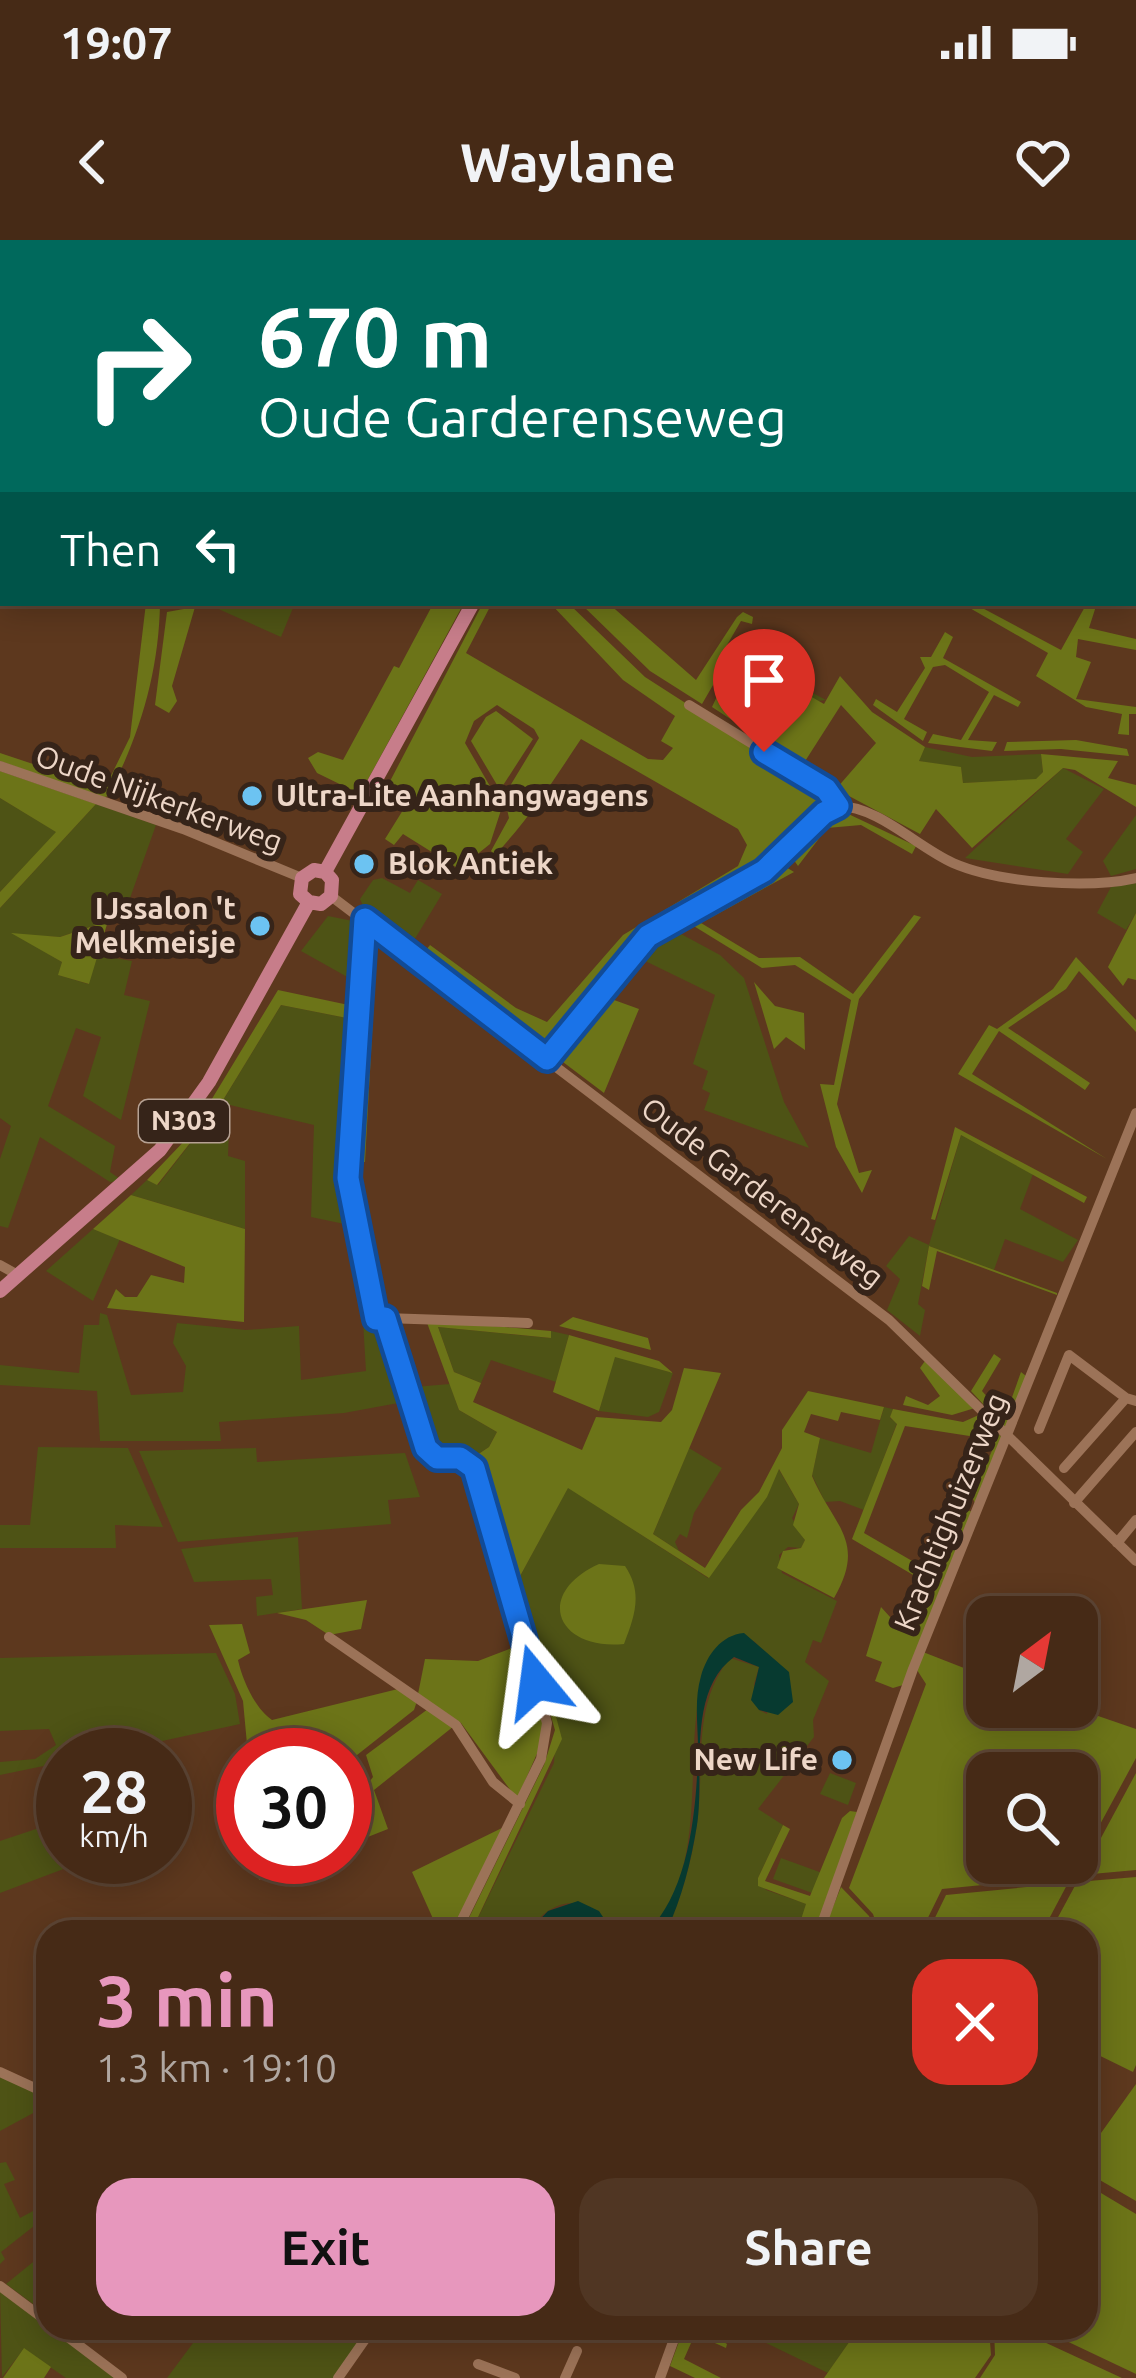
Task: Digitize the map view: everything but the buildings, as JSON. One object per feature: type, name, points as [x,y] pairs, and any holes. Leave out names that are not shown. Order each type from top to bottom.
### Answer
[{"type":"main road","points":[[325,872],[470,606]]},
{"type":"main road","points":[[310,871],[325,872],[334,886],[331,896],[321,904],[309,902],[300,894],[302,878],[310,871]]},
{"type":"main road","name":"N303","points":[[0,1291],[135,1177],[186,1118],[309,902]]},
{"type":"street","points":[[689,705],[826,789],[838,806]]},
{"type":"street","name":"Oude Nijkerkerweg","points":[[0,766],[183,829],[302,878]]},
{"type":"street","points":[[547,1059],[648,936],[764,871],[824,813],[838,806],[861,810],[971,869],[1100,886],[1136,878]]},
{"type":"street","name":"Oude Garderenseweg","points":[[331,896],[889,1320],[1136,1561]]},
{"type":"street","points":[[365,919],[348,1178],[376,1319],[528,1323]]},
{"type":"street","name":"Krachtighuizerweg","points":[[823,1920],[913,1669],[1009,1441],[1074,1257],[1136,1113]]},
{"type":"street","points":[[0,1265],[24,1273]]},
{"type":"street","points":[[385,1318],[426,1448],[437,1458],[460,1458],[474,1468],[547,1724],[541,1759],[462,1920]]},
{"type":"street","points":[[1039,1429],[1069,1355],[1131,1399],[1064,1468]]},
{"type":"street","points":[[1074,1503],[1136,1432]]},
{"type":"street","points":[[1117,1543],[1136,1520]]},
{"type":"street","points":[[329,1637],[456,1725],[493,1782],[520,1804]]},
{"type":"street","points":[[0,2072],[36,2088]]},
{"type":"street","points":[[0,2286],[36,2313]]},
{"type":"street","points":[[72,2340],[122,2378]]},
{"type":"street","points":[[338,2378],[365,2340]]},
{"type":"street","points":[[660,2378],[674,2340]]},
{"type":"street","points":[[565,2378],[577,2351]]},
{"type":"street","points":[[478,2363],[515,2378]]},
{"type":"green space","points":[[146,606],[160,606],[152,678],[138,726],[108,796],[102,798],[0,761],[0,753],[105,788],[130,737]]},
{"type":"green space","points":[[212,606],[294,606],[281,637]]},
{"type":"green space","points":[[432,606],[462,606],[360,794],[317,773],[308,758],[318,752],[343,760],[394,666],[399,668]]},
{"type":"green space","points":[[481,606],[490,606],[466,653],[648,759],[663,760],[673,748],[661,741],[675,716],[623,680],[553,606],[571,606],[645,677],[830,796],[830,804],[814,809],[761,863],[642,934],[549,1046],[422,955],[430,945],[516,1008],[547,1022],[623,935],[738,866],[747,845],[738,829],[581,739],[530,814],[495,855],[491,851],[509,818],[504,796],[539,738],[534,729],[497,705],[474,721],[465,743],[502,807],[490,844],[459,869],[403,834],[394,845],[385,839],[403,810],[383,799]]},
{"type":"green space","points":[[583,606],[611,606],[696,680],[737,617],[743,612],[753,617],[752,624],[741,621],[727,645],[734,649],[702,704],[650,671]]},
{"type":"green space","points":[[966,606],[979,606],[1061,650],[1085,606],[1096,606],[1089,628],[1136,639],[1136,650],[1078,639],[1076,657],[1091,662],[1076,699],[1136,707],[1136,714],[1129,714],[1129,735],[1118,734],[1122,714],[1086,707],[1036,676],[1048,653]]},
{"type":"green space","points":[[195,607],[172,686],[177,701],[169,713],[155,705],[167,612]]},
{"type":"green space","points":[[945,632],[953,637],[943,658],[1021,702],[1018,707],[994,695],[968,740],[997,742],[992,751],[928,743],[933,734],[961,740],[989,692],[945,665],[933,667],[904,719],[927,732],[923,741],[873,705],[876,699],[897,712],[925,668],[920,657],[931,657]]},
{"type":"green space","points":[[740,654],[826,700],[761,708],[752,717],[720,690]]},
{"type":"green space","points":[[840,676],[872,712],[925,747],[919,761],[961,767],[963,783],[1036,779],[1043,772],[1041,754],[1118,761],[1108,778],[1136,785],[1136,807],[1075,770],[1063,768],[972,848],[936,809],[920,834],[836,789],[876,743],[841,705],[802,766],[712,707],[720,690],[752,717],[779,699],[798,701],[803,692],[824,704]]},
{"type":"green space","points":[[496,711],[533,739],[500,790],[471,741],[486,717]]},
{"type":"green space","points":[[1076,740],[1127,749],[1129,756],[1061,749],[1004,751],[1007,742]]},
{"type":"green space","points":[[925,747],[972,757],[1041,754],[1043,772],[1036,780],[963,783],[961,768],[918,761]]},
{"type":"green space","points":[[1063,768],[1104,789],[1066,839],[1083,852],[1068,874],[965,858]]},
{"type":"green space","points":[[0,771],[96,804],[0,908],[0,892],[56,832],[0,798]]},
{"type":"green space","points":[[0,798],[57,832],[0,892]]},
{"type":"green space","points":[[96,804],[156,825],[124,915],[60,937],[18,935],[62,962],[59,975],[88,984],[97,955],[132,961],[124,995],[150,1001],[121,1120],[83,1096],[101,1037],[76,1028],[48,1106],[115,1146],[110,1172],[123,1181],[110,1182],[40,1137],[8,1228],[0,1226],[0,1159],[11,1126],[0,1118],[0,908]]},
{"type":"green space","points":[[842,811],[916,846],[912,854],[861,825],[827,828],[798,866],[791,856],[818,823]]},
{"type":"green space","points":[[1136,815],[1136,869],[1111,876],[1103,861]]},
{"type":"green space","points":[[781,864],[794,872],[701,923],[759,958],[800,957],[853,994],[914,915],[921,917],[859,999],[837,1104],[859,1173],[872,1170],[862,1193],[836,1147],[820,1084],[834,1085],[851,1000],[795,965],[762,968],[684,920]]},
{"type":"green space","points":[[382,878],[410,893],[418,880],[442,894],[410,947],[367,915],[360,899],[373,880]]},
{"type":"green space","points":[[1136,883],[1136,913],[1126,930],[1097,913],[1111,887]]},
{"type":"green space","points":[[1136,913],[1136,980],[1128,978],[1123,986],[1108,967]]},
{"type":"green space","points":[[328,916],[358,922],[358,983],[301,951]]},
{"type":"green space","points":[[108,921],[89,984],[58,975],[62,962],[11,933],[60,937]]},
{"type":"green space","points":[[670,928],[720,955],[744,978],[784,1102],[809,1148],[704,1110],[710,1093],[702,1089],[708,1071],[693,1064],[715,995],[637,957]]},
{"type":"green space","points":[[1076,957],[1136,1020],[1136,1032],[1079,971],[1066,989],[1008,1028],[1090,1083],[1085,1090],[999,1031],[972,1074],[1107,1159],[958,1074],[989,1025],[997,1029],[1053,989]]},
{"type":"green space","points":[[754,982],[775,1006],[804,1013],[805,1050],[786,1037],[774,1049]]},
{"type":"green space","points":[[278,990],[358,1007],[357,1020],[281,1005],[220,1105],[157,1185],[147,1180],[190,1135]]},
{"type":"green space","points":[[368,996],[374,999],[365,1162],[356,1163]]},
{"type":"green space","points":[[603,996],[639,1009],[604,1093],[563,1062],[560,1050]]},
{"type":"green space","points":[[281,1005],[357,1020],[346,1166],[354,1226],[311,1217],[314,1125],[230,1105],[228,1156],[245,1161],[245,1229],[131,1195],[147,1180],[158,1185],[220,1105]]},
{"type":"green space","points":[[955,1127],[1087,1197],[1084,1203],[961,1135],[935,1220],[931,1219]]},
{"type":"green space","points":[[961,1135],[1033,1174],[1020,1209],[1078,1240],[1063,1262],[1005,1239],[994,1270],[929,1246],[918,1304],[925,1310],[920,1336],[887,1310],[900,1279],[886,1266],[909,1236],[929,1245]]},
{"type":"green space","points":[[131,1195],[245,1229],[244,1322],[107,1308],[116,1289],[125,1297],[137,1297],[151,1275],[184,1283],[185,1267],[93,1229]]},
{"type":"green space","points":[[93,1229],[120,1239],[93,1301],[46,1271]]},
{"type":"green space","points":[[929,1246],[1057,1295],[937,1251],[929,1290],[922,1286]]},
{"type":"green space","points":[[100,1313],[107,1315],[131,1395],[183,1392],[186,1366],[173,1343],[177,1323],[246,1330],[299,1326],[301,1380],[366,1371],[363,1321],[383,1320],[409,1401],[344,1413],[219,1422],[221,1441],[100,1441],[97,1391],[0,1385],[0,1365],[79,1373],[84,1325],[99,1325]]},
{"type":"green space","points":[[573,1317],[648,1338],[651,1350],[559,1326]]},
{"type":"green space","points":[[426,1320],[551,1331],[551,1338],[438,1327],[454,1372],[481,1383],[473,1402],[582,1450],[596,1417],[661,1422],[672,1410],[684,1368],[721,1373],[653,1534],[705,1568],[741,1510],[759,1492],[782,1448],[782,1430],[808,1391],[884,1407],[880,1420],[841,1412],[838,1421],[811,1414],[804,1432],[820,1438],[812,1476],[847,1548],[848,1562],[834,1598],[777,1568],[783,1551],[801,1548],[805,1540],[793,1525],[799,1504],[779,1469],[767,1497],[709,1578],[568,1488],[519,1578],[562,1739],[477,1920],[468,1920],[544,1765],[555,1730],[474,1457],[489,1447],[497,1432],[459,1410]]},
{"type":"green space","points":[[438,1327],[550,1338],[551,1331],[569,1335],[556,1382],[491,1360],[481,1383],[454,1372]]},
{"type":"green space","points":[[569,1335],[659,1361],[673,1373],[615,1357],[599,1411],[553,1392]]},
{"type":"green space","points":[[994,1354],[1001,1359],[982,1391],[1005,1417],[1021,1372],[1026,1376],[1007,1430],[971,1391]]},
{"type":"green space","points":[[614,1356],[673,1373],[659,1412],[648,1417],[599,1411]]},
{"type":"green space","points":[[927,1358],[975,1408],[952,1415],[903,1405],[906,1396],[928,1405],[940,1396],[920,1368]]},
{"type":"green space","points":[[450,1384],[459,1410],[497,1432],[489,1447],[474,1457],[435,1449],[414,1387]]},
{"type":"green space","points":[[884,1407],[893,1409],[890,1418],[897,1423],[864,1510],[840,1501],[825,1502],[812,1475],[820,1438],[871,1453]]},
{"type":"green space","points":[[893,1409],[963,1422],[981,1414],[1004,1440],[976,1505],[972,1497],[994,1446],[989,1439],[905,1426],[864,1533],[938,1576],[967,1510],[973,1512],[903,1685],[893,1688],[875,1681],[882,1662],[866,1656],[881,1607],[900,1628],[920,1618],[927,1592],[920,1579],[852,1539],[897,1424],[890,1417]]},
{"type":"green space","points":[[38,1447],[128,1448],[163,1527],[115,1525],[116,1548],[0,1548],[0,1525],[30,1525]]},
{"type":"green space","points":[[256,1448],[257,1462],[405,1453],[420,1497],[388,1500],[391,1524],[178,1542],[139,1451]]},
{"type":"green space","points":[[689,1448],[722,1468],[694,1513],[687,1538],[680,1534],[675,1542],[679,1551],[653,1534]]},
{"type":"green space","points":[[778,1468],[799,1504],[792,1518],[805,1540],[801,1548],[788,1547],[779,1555],[782,1573],[837,1601],[821,1643],[813,1640],[805,1662],[829,1681],[813,1720],[814,1737],[758,1809],[783,1825],[758,1878],[766,1890],[807,1904],[801,1920],[671,1920],[695,1837],[706,1710],[730,1658],[759,1667],[754,1684],[759,1710],[767,1714],[769,1657],[754,1641],[725,1640],[707,1667],[698,1701],[684,1863],[671,1900],[656,1920],[605,1920],[594,1910],[572,1903],[538,1920],[477,1920],[554,1763],[557,1701],[519,1578],[568,1487],[708,1578],[759,1507]]},
{"type":"green space","points":[[298,1537],[302,1609],[257,1616],[256,1597],[273,1595],[271,1579],[194,1582],[181,1549]]},
{"type":"green space","points":[[599,1564],[625,1566],[631,1576],[634,1614],[624,1644],[583,1639],[562,1618],[560,1604],[566,1590]]},
{"type":"green space","points":[[367,1600],[361,1629],[329,1635],[306,1620],[277,1613]]},
{"type":"green space","points":[[242,1624],[250,1653],[238,1660],[240,1668],[255,1701],[272,1720],[398,1689],[417,1701],[414,1710],[372,1743],[372,1728],[246,1728],[243,1701],[209,1625]]},
{"type":"green space","points":[[522,1644],[547,1731],[517,1799],[461,1723],[418,1694],[425,1659],[478,1661]]},
{"type":"green space","points":[[923,1652],[966,1669],[966,1728],[1098,1728],[1098,1716],[1136,1729],[1136,1758],[1098,1828],[1098,1752],[966,1752],[966,1884],[992,1884],[942,1889],[927,1920],[875,1920],[849,1888],[926,1684],[917,1670]]},
{"type":"green space","points":[[216,1653],[235,1694],[240,1724],[192,1734],[192,1728],[0,1731],[0,1658]]},
{"type":"green space","points":[[428,1709],[454,1726],[374,1790],[388,1829],[372,1835],[372,1751]]},
{"type":"green space","points":[[35,1759],[36,1768],[0,1775],[0,1762]]},
{"type":"green space","points":[[830,1773],[856,1783],[848,1805],[820,1794]]},
{"type":"green space","points":[[1136,1773],[1136,1870],[1098,1873],[1098,1843]]},
{"type":"green space","points":[[857,1812],[819,1920],[801,1920],[806,1904],[758,1886],[758,1878],[783,1825],[790,1829],[765,1881],[810,1896],[842,1818]]},
{"type":"green space","points":[[504,1827],[460,1920],[434,1920],[412,1872]]},
{"type":"green space","points":[[36,1829],[36,1879],[0,1893],[0,1841]]},
{"type":"green space","points":[[781,1858],[825,1874],[818,1895],[773,1879]]},
{"type":"green space","points":[[1136,1877],[1133,2072],[1098,2055],[1098,1920],[1056,1920],[1076,1884]]},
{"type":"green space","points":[[1067,1884],[1048,1920],[934,1920],[946,1895]]},
{"type":"green space","points":[[841,1887],[871,1920],[828,1920]]},
{"type":"green space","points":[[0,2075],[36,2092],[36,2112],[0,2131]]},
{"type":"green space","points":[[1136,2084],[1136,2201],[1098,2179],[1098,2137]]},
{"type":"green space","points":[[6,2162],[15,2180],[4,2184],[20,2218],[36,2209],[36,2224],[1,2252],[5,2259],[0,2264],[0,2163]]},
{"type":"green space","points":[[1098,2191],[1136,2214],[1136,2374],[1064,2340],[1098,2340]]},
{"type":"green space","points":[[36,2260],[36,2306],[6,2284]]},
{"type":"green space","points":[[0,2291],[36,2318],[36,2340],[66,2340],[117,2378],[66,2378],[24,2349],[2,2377]]},
{"type":"green space","points":[[190,2340],[362,2340],[335,2378],[167,2378],[193,2343]]},
{"type":"green space","points":[[680,2340],[692,2340],[684,2359],[721,2378],[695,2378],[670,2366]]},
{"type":"green space","points":[[763,2340],[851,2340],[828,2373]]},
{"type":"green space","points":[[851,2340],[990,2340],[991,2355],[975,2378],[824,2378]]},
{"type":"green space","points":[[994,2340],[1040,2340],[1122,2378],[980,2378],[995,2355]]},
{"type":"green space","points":[[24,2348],[51,2367],[44,2378],[3,2378]]},
{"type":"water","points":[[744,1633],[789,1672],[793,1702],[778,1715],[759,1710],[751,1700],[759,1667],[734,1657],[719,1672],[703,1712],[697,1825],[685,1880],[671,1920],[657,1920],[673,1894],[688,1846],[696,1795],[701,1676],[716,1647]]},
{"type":"water","points":[[578,1901],[599,1911],[605,1920],[539,1920],[548,1911]]},
{"type":"place","name":"Ultra-Lite Aanhangwagens","points":[[252,796]]},
{"type":"place","name":"Blok Antiek","points":[[364,864]]},
{"type":"place","name":"IJssalon 't Melkmeisje","points":[[260,926]]},
{"type":"place","name":"New Life","points":[[842,1760]]},
{"type":"route","points":[[536,1682],[474,1468],[460,1458],[437,1458],[426,1448],[385,1318],[376,1319],[360,1249],[348,1178],[365,919],[547,1059],[648,936],[764,871],[814,821],[838,806],[826,789],[764,752]]}]
